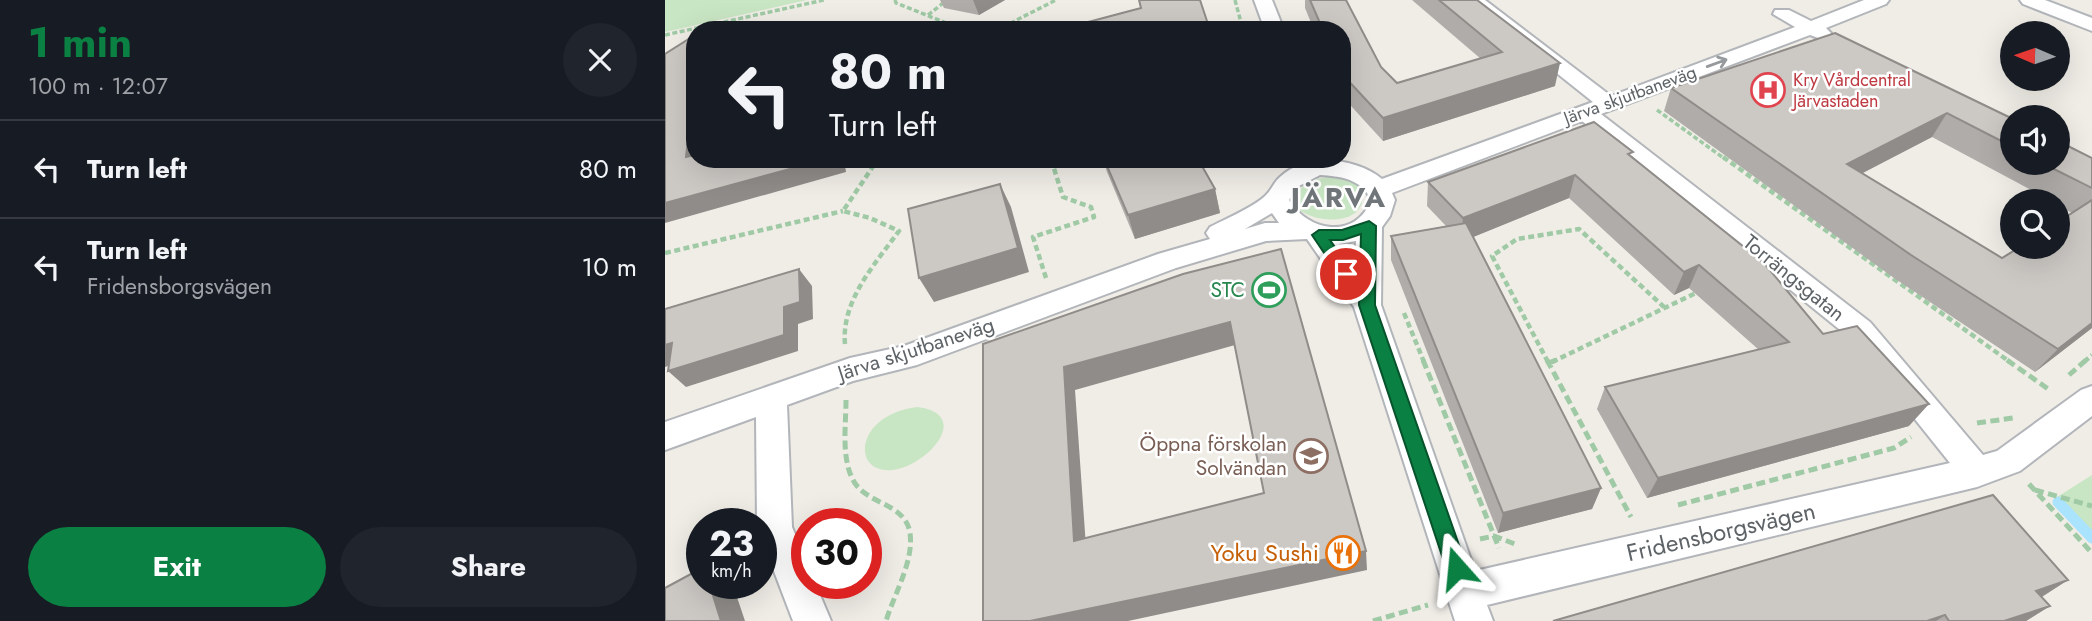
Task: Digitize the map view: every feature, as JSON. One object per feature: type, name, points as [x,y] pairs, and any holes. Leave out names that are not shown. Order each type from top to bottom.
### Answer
[{"type":"street","points":[[1263,0],[1271,21]]},
{"type":"street","name":"Torrängsgatan","points":[[1474,0],[1595,108],[1860,330],[1993,467]]},
{"type":"street","name":"Järva skjutbaneväg","points":[[1379,189],[1880,0]]},
{"type":"street","points":[[2029,0],[2092,25]]},
{"type":"street","points":[[1782,14],[1838,42]]},
{"type":"street","points":[[1296,168],[1259,224],[1343,235],[1369,226],[1382,208],[1379,189],[1349,168]]},
{"type":"street","points":[[1277,200],[1286,218],[1313,233]]},
{"type":"street","name":"Järva skjutbaneväg","points":[[665,436],[849,370],[907,357],[1259,224]]},
{"type":"street","name":"Fridensborgsvägen","points":[[1367,305],[1369,226]]},
{"type":"street","name":"Fridensborgsvägen","points":[[1313,233],[1367,305],[1469,607],[1512,582],[1993,467]]},
{"type":"street","points":[[771,398],[775,527],[812,621]]},
{"type":"street","points":[[1993,467],[2078,411],[2092,398]]},
{"type":"path","points":[[729,21],[824,0]]},
{"type":"path","points":[[895,0],[896,3],[942,21]]},
{"type":"path","points":[[928,15],[947,0]]},
{"type":"path","points":[[1015,21],[1056,0]]},
{"type":"path","points":[[665,35],[686,30]]},
{"type":"path","points":[[1653,107],[2052,390],[2041,399]]},
{"type":"path","points":[[843,211],[872,168]]},
{"type":"path","points":[[1048,283],[1033,237],[1094,217],[1091,207],[1063,197],[1054,168]]},
{"type":"path","points":[[665,253],[843,211],[870,218],[899,231],[862,283],[843,324],[853,386],[846,399],[849,468],[854,483],[862,491],[901,513],[908,523],[911,536],[886,621]]},
{"type":"path","points":[[1631,517],[1493,256],[1517,239],[1580,229],[1664,307]]},
{"type":"path","points":[[1549,363],[1702,290]]},
{"type":"path","points":[[1399,300],[1512,582]]},
{"type":"path","points":[[2062,382],[2092,355]]},
{"type":"path","points":[[1973,424],[2020,417]]},
{"type":"path","points":[[1670,507],[1894,449],[1917,433]]},
{"type":"path","points":[[1993,467],[2034,490],[2092,506]]},
{"type":"path","points":[[2034,490],[2092,553]]},
{"type":"path","points":[[1619,521],[1644,514]]},
{"type":"path","points":[[1494,536],[1523,547]]},
{"type":"path","points":[[1373,621],[1428,605]]},
{"type":"green space","points":[[665,0],[807,0],[714,21],[686,21],[686,27],[665,32]]},
{"type":"green space","points":[[1334,176],[1355,183],[1361,189],[1362,201],[1358,210],[1340,219],[1328,219],[1305,213],[1296,207],[1297,191],[1312,180]]},
{"type":"green space","points":[[917,407],[934,412],[942,419],[943,429],[939,440],[931,450],[906,466],[893,470],[875,467],[866,457],[865,450],[874,427],[894,413]]},
{"type":"green space","points":[[2092,475],[2092,535],[2057,497]]},
{"type":"building","points":[[1139,0],[1200,0],[1207,21],[1092,21],[1141,8]]},
{"type":"building","points":[[1310,0],[1346,0],[1381,67],[1397,83],[1502,52],[1439,0],[1477,0],[1560,63],[1383,118],[1351,84],[1351,21],[1319,21]]},
{"type":"building","points":[[1835,33],[2000,113],[2000,140],[1947,113],[1847,164],[2000,259],[2070,259],[2070,214],[2092,200],[2092,323],[2058,349],[1911,255],[1671,88]]},
{"type":"building","points":[[686,41],[686,168],[794,168],[665,203],[665,54]]},
{"type":"building","points":[[1594,122],[1633,152],[1628,154],[1764,263],[1823,334],[1857,326],[1929,404],[1658,478],[1605,387],[1789,342],[1699,265],[1684,272],[1575,175],[1463,218],[1428,182]]},
{"type":"building","points":[[2070,147],[2092,158],[2092,188],[2066,175],[2070,175]]},
{"type":"building","points":[[1108,168],[1203,168],[1215,189],[1128,215]]},
{"type":"building","points":[[1000,184],[1018,248],[919,278],[908,209]]},
{"type":"building","points":[[1466,223],[1601,488],[1503,513],[1391,236]]},
{"type":"building","points":[[1281,249],[1366,551],[1030,621],[983,621],[983,344],[1183,274]],"holes":[[[1230,322],[1264,493],[1074,541],[1064,367]]]},
{"type":"building","points":[[799,269],[800,302],[784,307],[784,335],[668,371],[672,343],[665,345],[665,309]]},
{"type":"building","points":[[1993,495],[2068,580],[2036,591],[2050,606],[2004,621],[1949,621],[1945,615],[1927,621],[1553,621]]},
{"type":"building","points":[[686,577],[686,599],[714,599],[721,621],[665,621],[665,588]]},
{"type":"waterway","points":[[2058,502],[2092,538]]},
{"type":"place","name":"Kry Vårdcentral Järvastaden","points":[[1768,90]]},
{"type":"place","name":"STC","points":[[1269,290]]},
{"type":"place","name":"Öppna förskolan Solvändan","points":[[1311,456]]},
{"type":"place","name":"Yoku Sushi","points":[[1343,553]]},
{"type":"district","name":"JÄRVA","points":[[1339,197]]},
{"type":"route","points":[[1346,274],[1319,235],[1343,235],[1369,226],[1367,305],[1457,568]]}]
